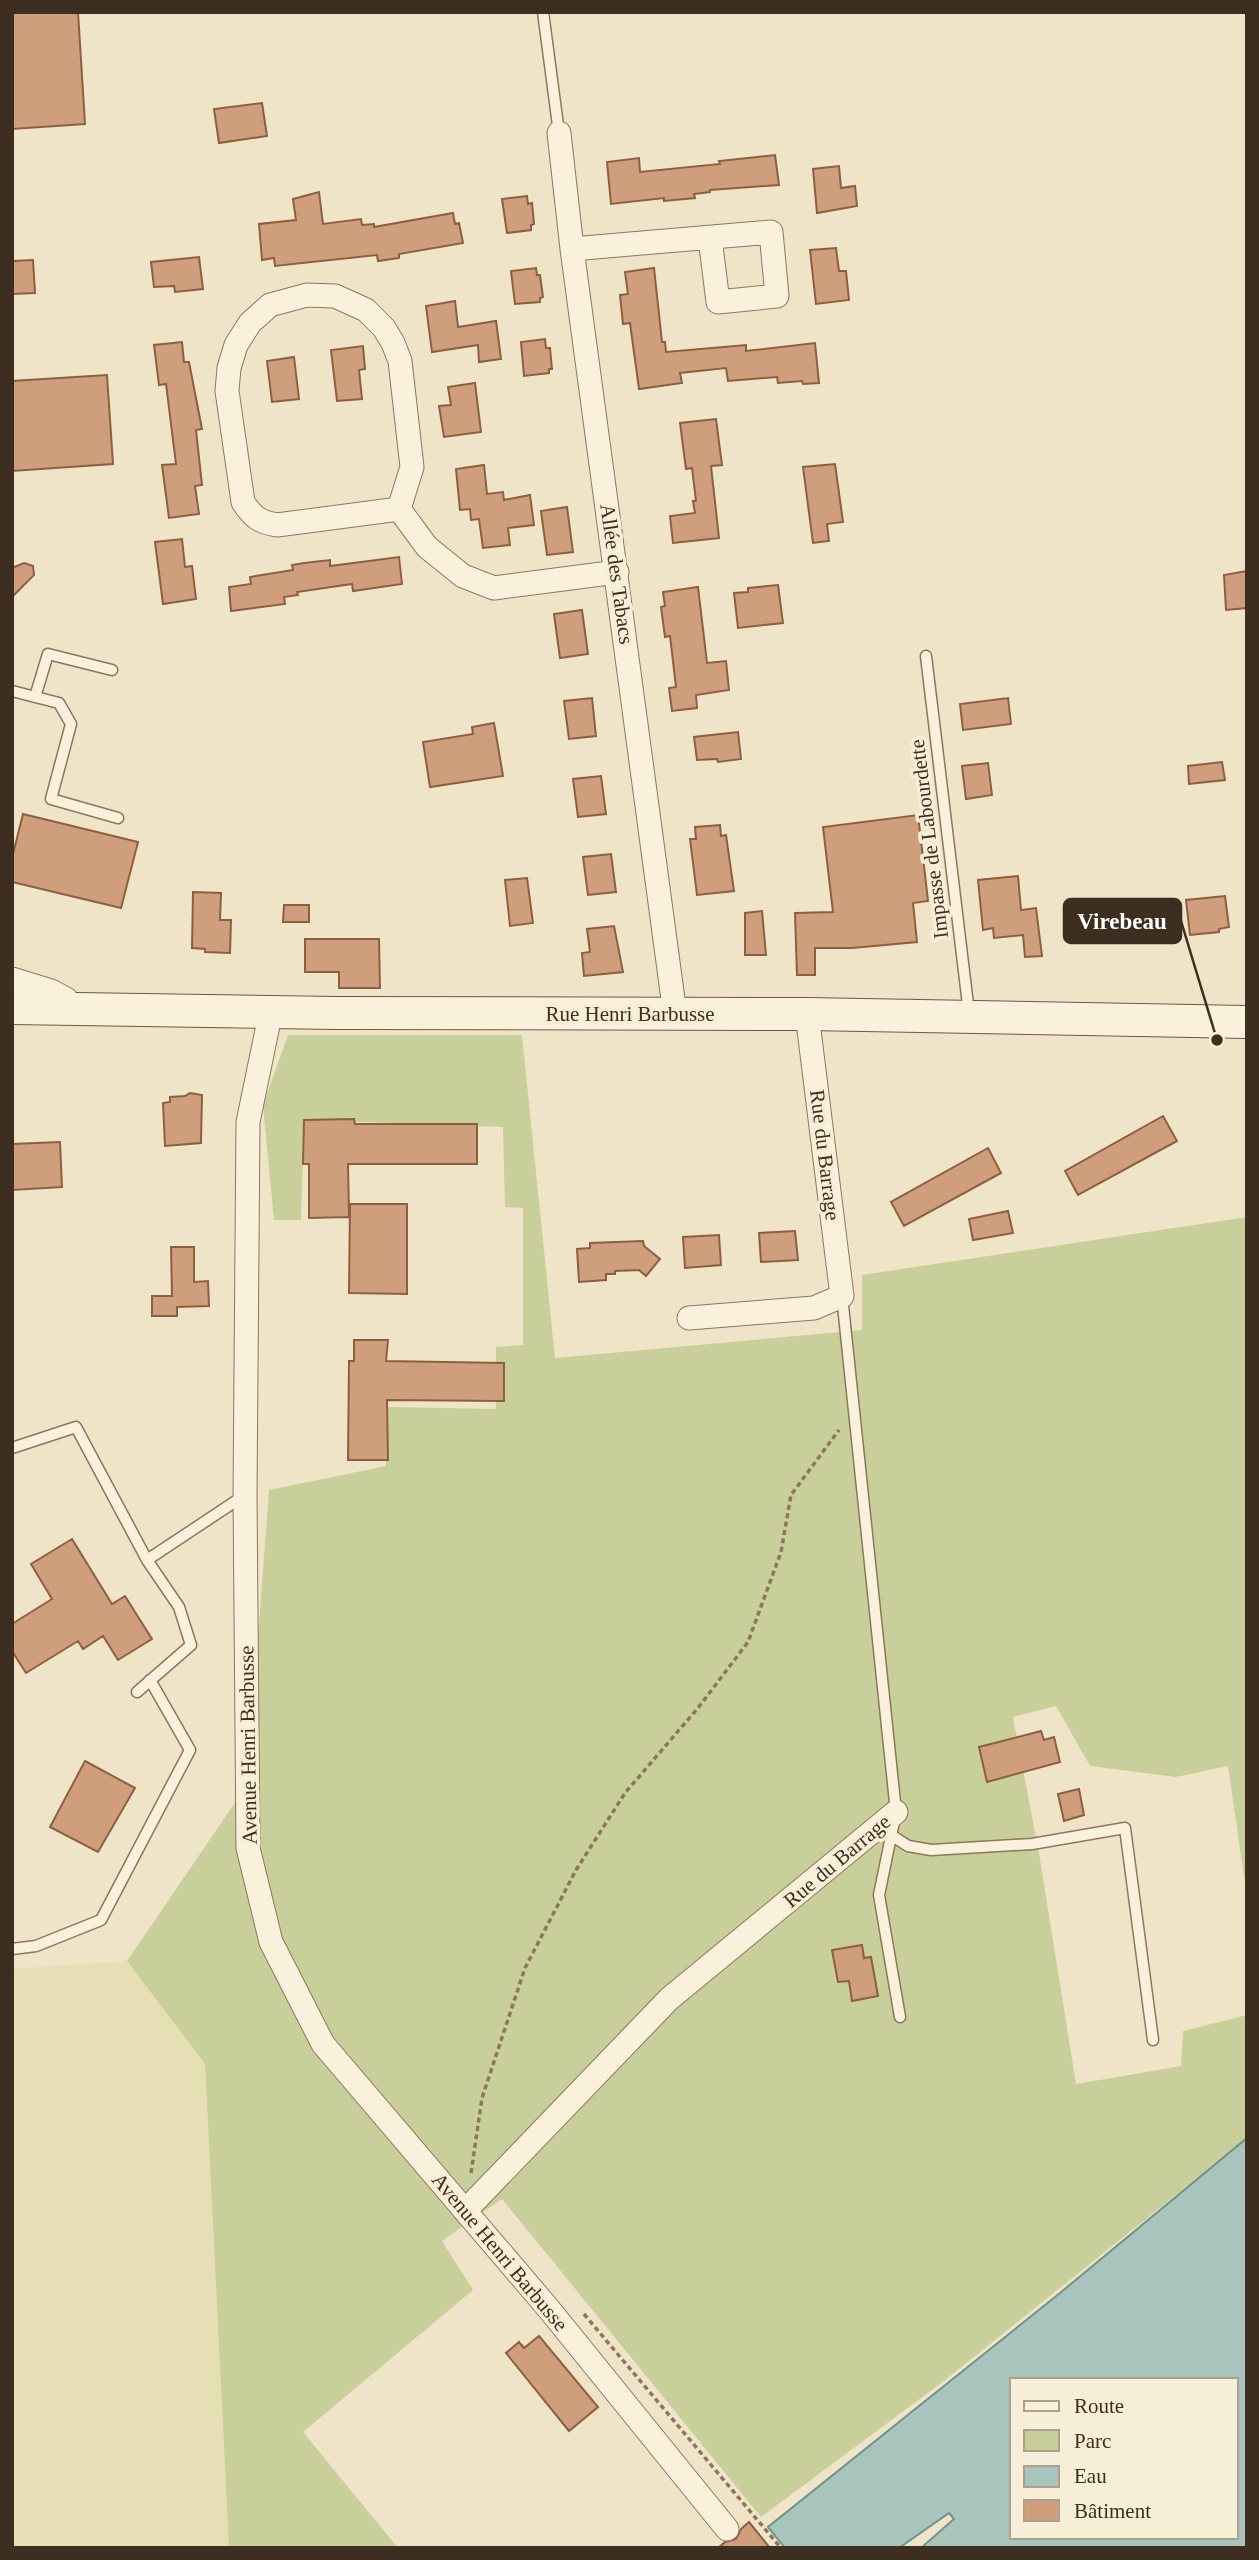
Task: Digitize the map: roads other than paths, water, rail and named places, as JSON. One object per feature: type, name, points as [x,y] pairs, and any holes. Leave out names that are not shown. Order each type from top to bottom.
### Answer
[{"type":"main road","name":"Rue Henri Barbusse","points":[[12,1008],[335,1013],[807,1014],[1247,1022]]},
{"type":"street","name":"Allée des Tabacs","points":[[559,133],[572,249],[675,1014]]},
{"type":"street","points":[[572,249],[710,239]]},
{"type":"street","points":[[307,295],[335,296],[366,310],[384,328],[400,360],[412,467],[399,509],[276,526],[260,522],[243,502],[227,391],[229,368],[236,345],[250,323],[270,304],[307,295]]},
{"type":"street","points":[[399,509],[427,547],[463,576],[494,588],[617,572]]},
{"type":"street","points":[[12,979],[51,991],[66,999],[68,1009]]},
{"type":"street","name":"Avenue Henri Barbusse","points":[[271,1010],[248,1122],[245,1495],[248,1848],[271,1942],[323,2044],[548,2308],[727,2529]]},
{"type":"street","name":"Rue du Barrage","points":[[807,1014],[842,1296]]},
{"type":"street","points":[[689,1318],[814,1308],[842,1296]]},
{"type":"street","name":"Rue du Barrage","points":[[465,2211],[669,1999],[894,1824]]},
{"type":"lane","points":[[543,12],[559,133]]},
{"type":"lane","points":[[35,697],[48,654],[112,670]]},
{"type":"lane","name":"Impasse de Labourdette","points":[[926,656],[969,1016]]},
{"type":"lane","points":[[12,691],[59,703],[71,724],[51,799],[118,818]]},
{"type":"lane","name":"Rue du Barrage","points":[[842,1296],[894,1824]]},
{"type":"lane","points":[[12,1448],[75,1427],[147,1560],[179,1607],[191,1645],[137,1692]]},
{"type":"lane","points":[[147,1560],[245,1495]]},
{"type":"lane","points":[[12,1949],[36,1947],[101,1920],[190,1749],[150,1680]]},
{"type":"lane","points":[[894,1824],[879,1895],[900,2017]]},
{"type":"lane","points":[[894,1824],[908,1846],[931,1850],[1032,1843],[1125,1828],[1153,2040]]},
{"type":"water","points":[[1247,2138],[1247,2548],[921,2548],[954,2519],[949,2513],[899,2548],[785,2548],[768,2527],[1060,2293]]},
{"type":"place","name":"Virebeau","points":[[1217,1040]]}]
